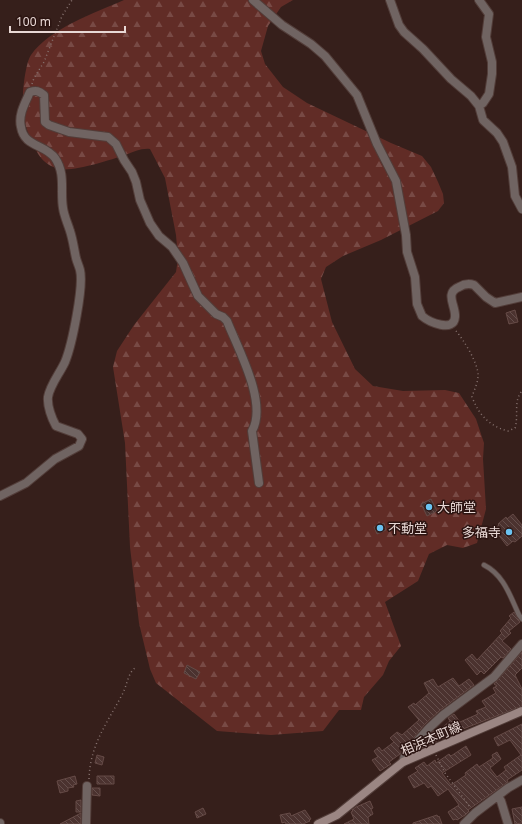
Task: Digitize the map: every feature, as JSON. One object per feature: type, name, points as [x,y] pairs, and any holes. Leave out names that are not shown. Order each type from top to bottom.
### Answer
[{"type":"main road","name":"相浜本町線","points":[[318,824],[337,815],[403,762],[522,711]]},
{"type":"street","points":[[253,0],[282,25],[311,44],[325,56],[357,95],[377,144],[396,181],[406,235],[407,252],[415,277],[418,309],[422,316],[425,319],[444,326],[451,324],[455,319],[451,300],[452,293],[459,286],[466,284],[474,284],[486,297],[495,302],[522,297]]},
{"type":"street","points":[[390,0],[399,25],[404,32],[424,49],[451,79],[471,96],[479,106],[483,120],[497,133],[503,142],[512,167],[515,196],[522,209]]},
{"type":"street","points":[[479,0],[489,14],[486,37],[493,68],[489,94],[479,106]]},
{"type":"street","points":[[0,496],[26,482],[55,460],[79,446],[82,439],[78,434],[56,426],[48,401],[49,394],[64,365],[70,347],[81,292],[81,274],[76,260],[71,233],[63,209],[61,172],[54,157],[42,148],[28,142],[20,126],[22,110],[30,92],[34,90],[40,91],[44,95],[45,122],[49,125],[69,132],[108,137],[116,144],[132,172],[140,200],[150,223],[159,236],[172,247],[183,263],[198,296],[216,314],[223,317],[227,321],[252,382],[257,414],[256,424],[252,431],[259,483]]},
{"type":"street","points":[[403,762],[405,755],[429,728],[443,715],[494,677],[522,644]]},
{"type":"street","points":[[464,824],[475,813],[508,788],[522,780]]},
{"type":"street","points":[[86,824],[87,786]]},
{"type":"street","points":[[498,796],[508,824]]},
{"type":"lane","points":[[484,565],[493,570],[503,582],[522,619]]},
{"type":"path","points":[[30,92],[34,78],[44,62],[62,16],[72,0]]},
{"type":"path","points":[[451,324],[465,343],[478,372],[477,382],[472,397],[483,417],[496,427],[508,431],[515,428],[517,399],[522,391]]},
{"type":"path","points":[[87,786],[90,763],[96,743],[123,691],[132,670],[135,668]]},
{"type":"path","points":[[434,749],[438,761],[445,773],[475,813]]},
{"type":"green space","points":[[124,0],[293,0],[281,7],[268,26],[261,51],[265,64],[283,87],[307,103],[422,156],[431,167],[443,194],[444,203],[438,211],[381,240],[343,256],[326,267],[321,279],[332,322],[355,369],[373,386],[403,391],[445,390],[459,393],[476,419],[484,443],[483,459],[486,509],[477,543],[463,548],[447,545],[429,554],[418,581],[385,602],[401,646],[389,661],[383,675],[364,697],[361,710],[339,710],[323,731],[271,735],[217,731],[156,683],[150,669],[139,623],[130,547],[125,443],[113,367],[117,351],[134,325],[176,272],[178,258],[176,235],[165,178],[150,149],[141,150],[74,169],[60,169],[48,164],[40,156],[29,135],[23,107],[25,75],[29,58],[39,45],[61,29],[74,22]]},
{"type":"building","points":[[515,310],[518,322],[509,324],[506,313]]},
{"type":"building","name":"大師堂","points":[[431,499],[437,511],[427,516],[421,504]]},
{"type":"building","name":"多福寺","points":[[513,514],[522,525],[522,536],[507,546],[494,529],[506,517],[507,519]]},
{"type":"building","name":"不動堂","points":[[384,523],[386,530],[377,534],[374,527]]},
{"type":"building","points":[[514,612],[520,622],[509,631],[511,633],[502,641],[511,649],[484,674],[481,671],[477,675],[465,660],[472,654],[477,660],[502,633],[500,631],[511,618],[509,616]]},
{"type":"building","points":[[522,652],[522,668],[515,675],[522,689],[522,706],[458,731],[417,750],[433,731],[436,733],[450,721],[448,718],[454,714],[460,722],[478,714],[476,711],[486,707],[482,701],[496,693],[493,688],[497,686],[494,684]]},
{"type":"building","points":[[187,665],[200,672],[196,679],[184,673]]},
{"type":"building","points":[[453,678],[459,686],[469,679],[474,685],[439,711],[425,724],[400,754],[389,762],[391,764],[380,771],[372,760],[378,757],[374,751],[379,747],[382,751],[394,742],[390,738],[397,732],[402,735],[419,720],[408,707],[414,703],[415,705],[429,693],[424,683],[433,679],[438,687]]},
{"type":"building","points":[[522,724],[522,770],[507,780],[508,782],[468,810],[469,811],[465,815],[457,820],[453,820],[448,812],[459,805],[448,789],[438,796],[431,786],[428,788],[424,783],[414,788],[408,777],[418,771],[415,768],[424,762],[427,766],[435,760],[436,763],[449,754],[451,756],[466,746],[471,755],[442,773],[451,785],[466,775],[465,773],[477,764],[479,767],[493,758],[492,755],[497,752],[501,759],[490,768],[497,777],[506,770],[504,767],[521,755],[510,740],[498,746],[494,738]]},
{"type":"building","points":[[97,755],[104,757],[102,765],[95,763]]},
{"type":"building","points":[[75,776],[77,784],[73,785],[74,787],[68,788],[68,791],[60,793],[57,781]]},
{"type":"building","points":[[97,776],[114,776],[114,784],[97,784]]},
{"type":"building","points":[[92,788],[100,788],[100,796],[92,795]]},
{"type":"building","points":[[81,800],[81,812],[76,812],[76,801]]},
{"type":"building","points":[[370,801],[373,808],[371,809],[373,814],[368,817],[369,824],[344,824],[354,819],[351,812],[353,811],[352,810]]},
{"type":"building","points":[[522,807],[522,823],[515,824],[512,809]]},
{"type":"building","points":[[203,808],[206,814],[197,818],[195,812]]},
{"type":"building","points":[[305,810],[311,819],[309,820],[310,821],[303,824],[282,823],[280,815],[290,813],[291,816]]},
{"type":"building","points":[[81,813],[81,824],[60,824]]},
{"type":"building","points":[[437,815],[438,817],[439,816],[442,824],[413,824],[413,823]]},
{"type":"place","name":"大師堂","points":[[429,507]]},
{"type":"place","name":"不動堂","points":[[380,528]]},
{"type":"place","name":"多福寺","points":[[509,532]]}]
